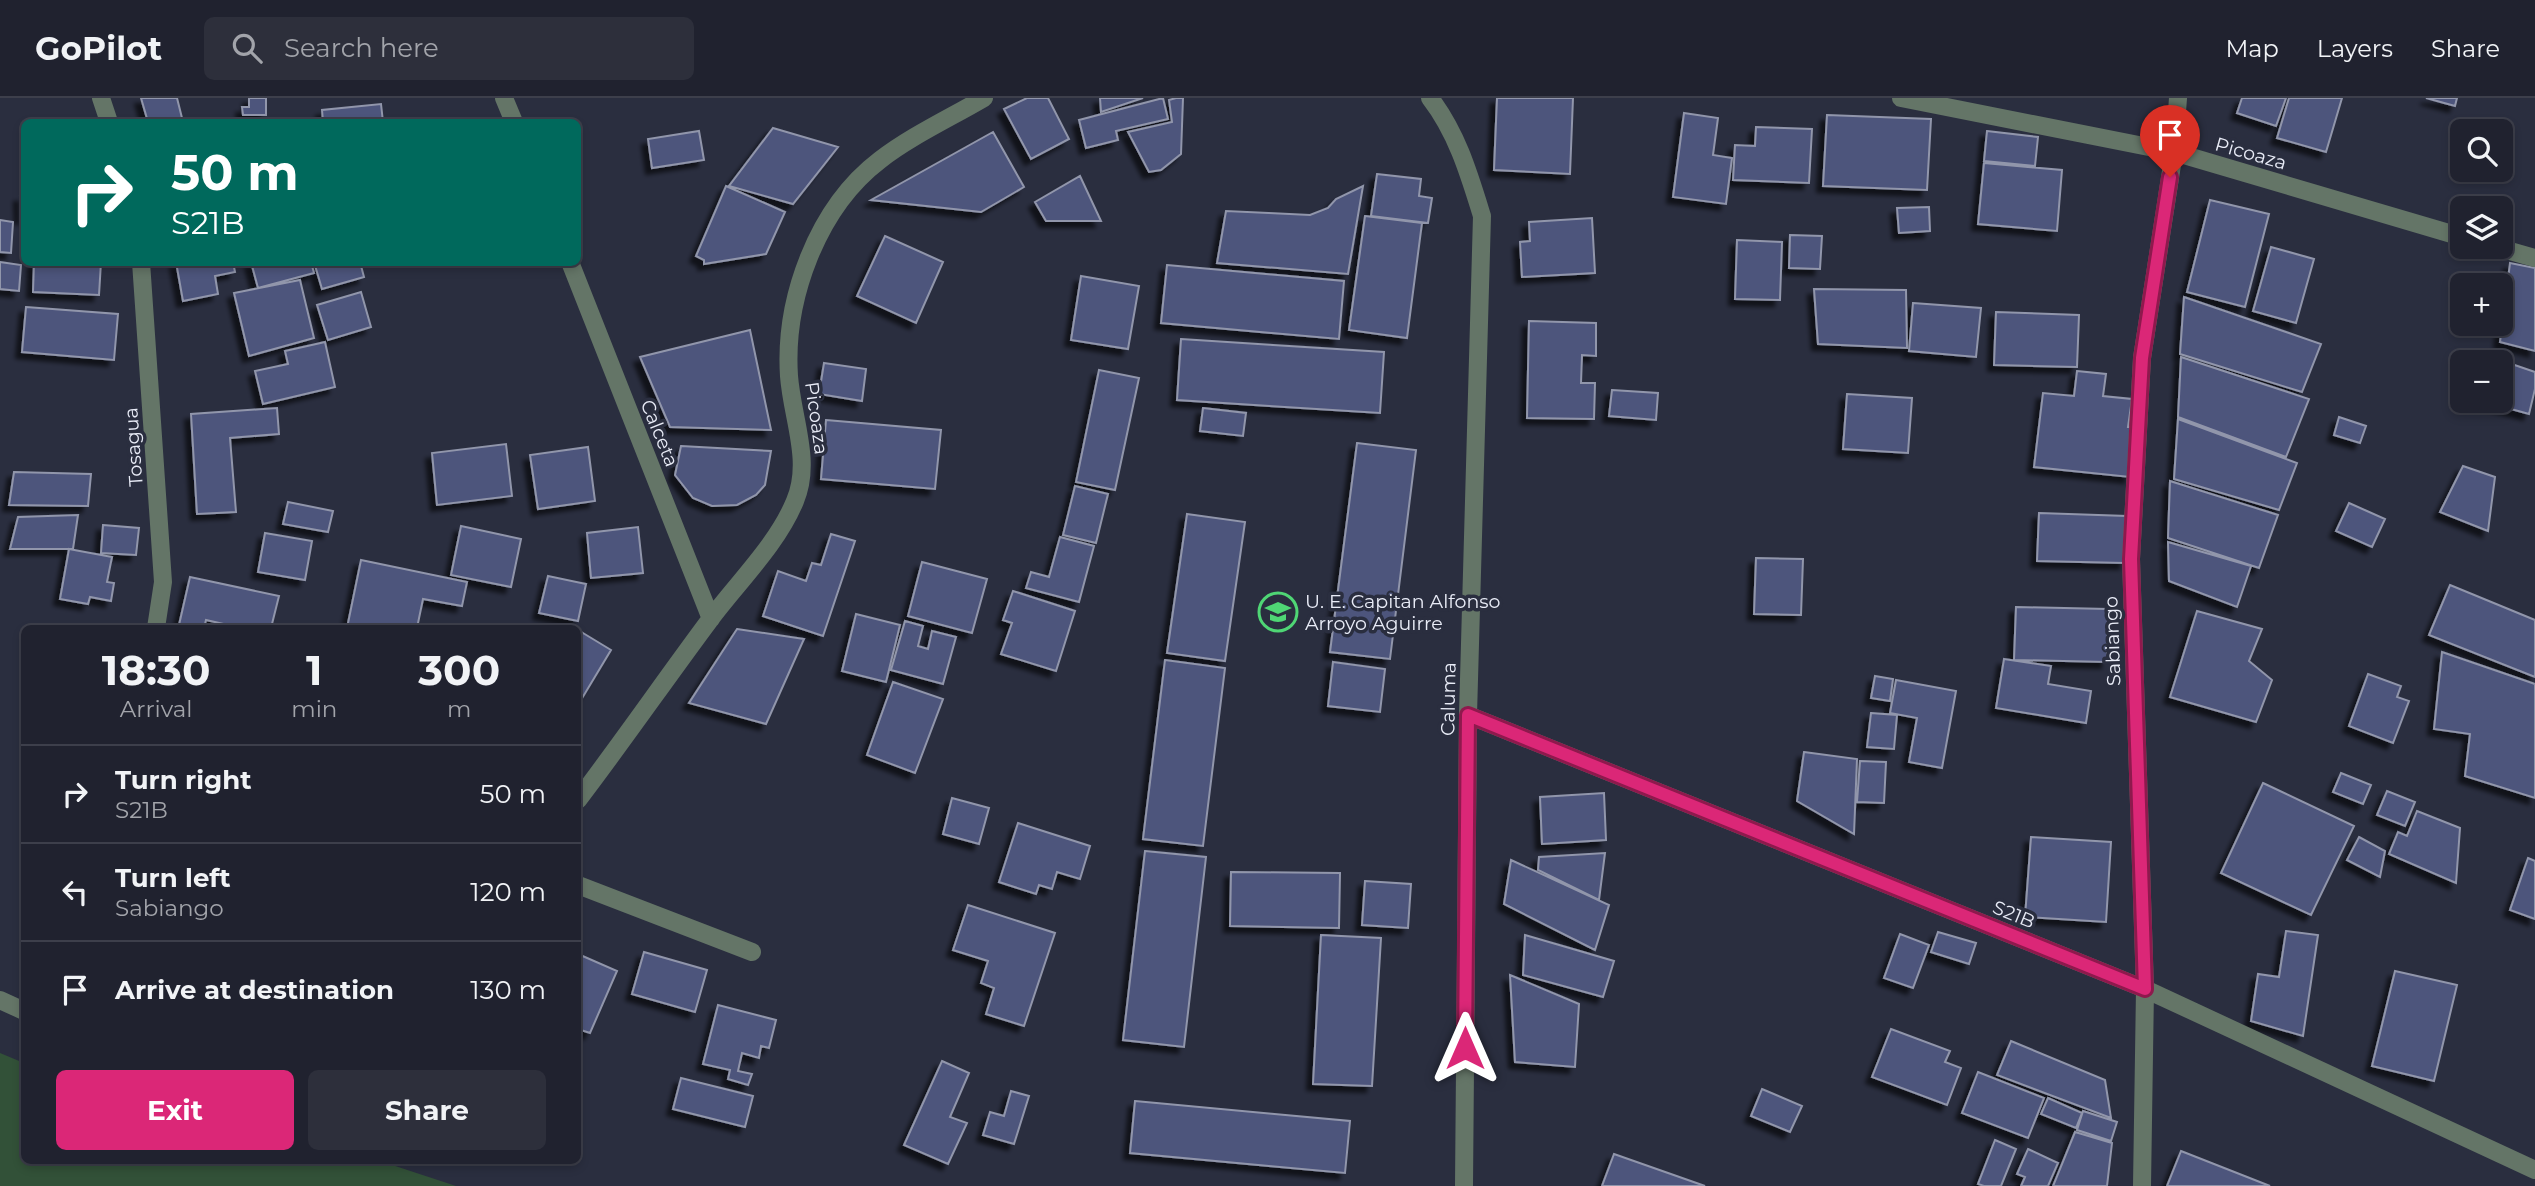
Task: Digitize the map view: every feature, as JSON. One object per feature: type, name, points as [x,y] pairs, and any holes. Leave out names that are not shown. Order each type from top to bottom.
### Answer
[{"type":"street","points":[[101,98],[108,119]]},
{"type":"street","points":[[504,98],[513,119]]},
{"type":"street","name":"Picoaza","points":[[581,796],[711,619],[755,564],[795,502],[803,464],[789,377],[789,340],[801,284],[825,225],[841,198],[880,160],[984,98]]},
{"type":"street","name":"Caluma","points":[[1430,98],[1441,112],[1465,160],[1482,216],[1468,715],[1464,1186]]},
{"type":"street","name":"Picoaza","points":[[1901,98],[2174,152],[2450,233]]},
{"type":"street","name":"Sabiango","points":[[2142,1186],[2145,989],[2131,559],[2142,358],[2174,152],[2178,98]]},
{"type":"street","points":[[2513,252],[2535,258]]},
{"type":"street","name":"Tosagua","points":[[141,266],[163,582],[156,625]]},
{"type":"street","name":"Calceta","points":[[572,266],[711,619]]},
{"type":"street","name":"S21B","points":[[1468,715],[2145,989],[2535,1170]]},
{"type":"street","points":[[581,886],[752,953]]},
{"type":"street","points":[[0,1000],[21,1010]]},
{"type":"green space","points":[[0,1053],[21,1062],[21,1164],[389,1164],[456,1186],[0,1186]]},
{"type":"building","points":[[141,98],[177,98],[182,119],[147,119]]},
{"type":"building","points":[[249,98],[266,98],[266,115],[243,115],[242,107],[249,107]]},
{"type":"building","points":[[1027,98],[1048,98],[1069,139],[1031,159],[1004,109]]},
{"type":"building","points":[[1100,98],[1143,98],[1101,112]]},
{"type":"building","points":[[1163,98],[1168,119],[1116,131],[1118,140],[1086,148],[1079,120]]},
{"type":"building","points":[[1183,98],[1181,154],[1161,170],[1149,172],[1128,132],[1172,122],[1169,100]]},
{"type":"building","points":[[1497,98],[1573,98],[1570,174],[1494,170]]},
{"type":"building","points":[[2242,98],[2286,98],[2276,126],[2237,113]]},
{"type":"building","points":[[2289,98],[2342,98],[2326,152],[2277,138]]},
{"type":"building","points":[[2426,98],[2457,98],[2455,106]]},
{"type":"building","points":[[381,104],[383,119],[323,119],[322,110]]},
{"type":"building","points":[[1684,113],[1718,118],[1713,155],[1732,158],[1726,204],[1673,197]]},
{"type":"building","points":[[1827,115],[1931,119],[1927,190],[1823,186]]},
{"type":"building","points":[[1756,127],[1812,129],[1809,183],[1733,180],[1735,145],[1755,146]]},
{"type":"building","points":[[773,128],[838,147],[793,204],[729,186]]},
{"type":"building","points":[[699,131],[704,160],[652,168],[648,139]]},
{"type":"building","points":[[1987,131],[2038,137],[2035,166],[1984,161]]},
{"type":"building","points":[[993,132],[1024,187],[981,212],[871,200]]},
{"type":"building","points":[[1984,163],[2062,170],[2057,231],[1978,224]]},
{"type":"building","points":[[1377,174],[1421,179],[1419,196],[1432,198],[1428,223],[1371,216]]},
{"type":"building","points":[[1080,176],[1101,221],[1046,221],[1035,202]]},
{"type":"building","points":[[726,186],[785,212],[766,254],[704,264],[704,260],[696,256]]},
{"type":"building","points":[[1363,186],[1348,274],[1217,263],[1226,211],[1310,215],[1328,208],[1336,199]]},
{"type":"building","points":[[2210,200],[2269,214],[2245,307],[2187,292]]},
{"type":"building","points":[[1929,207],[1930,231],[1899,233],[1897,208]]},
{"type":"building","points":[[1365,216],[1422,223],[1407,338],[1349,330]]},
{"type":"building","points":[[1592,218],[1595,273],[1522,277],[1520,242],[1530,241],[1529,222]]},
{"type":"building","points":[[0,220],[13,222],[11,253],[0,252]]},
{"type":"building","points":[[1790,235],[1822,236],[1820,269],[1789,268]]},
{"type":"building","points":[[885,236],[943,262],[916,323],[857,296]]},
{"type":"building","points":[[1737,240],[1782,242],[1780,300],[1735,299]]},
{"type":"building","points":[[2271,247],[2314,259],[2296,323],[2253,311]]},
{"type":"building","points":[[0,262],[21,265],[19,291],[0,289]]},
{"type":"building","points":[[2510,263],[2535,268],[2535,351],[2500,342],[2501,336],[2513,336],[2513,273],[2509,273]]},
{"type":"building","points":[[1167,265],[1344,281],[1339,339],[1161,323]]},
{"type":"building","points":[[34,266],[101,266],[99,295],[33,292]]},
{"type":"building","points":[[177,266],[234,266],[235,272],[215,276],[218,294],[183,301]]},
{"type":"building","points":[[252,266],[312,266],[314,273],[258,288]]},
{"type":"building","points":[[315,266],[361,266],[364,277],[322,289]]},
{"type":"building","points":[[1081,276],[1139,286],[1128,349],[1071,340]]},
{"type":"building","points":[[300,280],[314,338],[249,356],[234,293]]},
{"type":"building","points":[[1814,289],[1906,290],[1907,348],[1818,344]]},
{"type":"building","points":[[361,292],[371,327],[328,340],[317,305]]},
{"type":"building","points":[[2184,297],[2321,344],[2302,392],[2180,354]]},
{"type":"building","points":[[1913,303],[1981,308],[1976,357],[1909,351]]},
{"type":"building","points":[[26,307],[118,314],[114,360],[22,352]]},
{"type":"building","points":[[1996,312],[2079,315],[2077,367],[1994,365]]},
{"type":"building","points":[[1529,321],[1596,323],[1596,356],[1582,355],[1581,383],[1595,383],[1594,419],[1527,418]]},
{"type":"building","points":[[750,330],[771,430],[670,427],[640,357]]},
{"type":"building","points":[[1181,339],[1384,352],[1380,413],[1177,400]]},
{"type":"building","points":[[325,342],[335,387],[263,404],[255,371],[288,364],[285,351]]},
{"type":"building","points":[[2181,357],[2309,399],[2286,457],[2178,417]]},
{"type":"building","points":[[824,363],[866,369],[862,401],[819,394]]},
{"type":"building","points":[[2513,364],[2535,372],[2535,389],[2529,414],[2513,410]]},
{"type":"building","points":[[1099,370],[1139,378],[1115,490],[1076,482]]},
{"type":"building","points":[[2077,371],[2106,374],[2103,396],[2132,399],[2128,427],[2136,427],[2130,477],[2034,467],[2043,393],[2074,396]]},
{"type":"building","points":[[1612,390],[1658,393],[1656,420],[1609,416]]},
{"type":"building","points":[[1847,394],[1912,398],[1908,453],[1843,449]]},
{"type":"building","points":[[277,408],[279,434],[230,438],[236,512],[197,514],[191,414]]},
{"type":"building","points":[[1203,408],[1246,413],[1243,436],[1200,431]]},
{"type":"building","points":[[2339,417],[2366,426],[2360,443],[2334,435]]},
{"type":"building","points":[[2178,419],[2297,463],[2279,510],[2174,479]]},
{"type":"building","points":[[826,420],[941,430],[935,489],[821,479]]},
{"type":"building","points":[[1357,443],[1416,450],[1390,659],[1330,652]]},
{"type":"building","points":[[506,444],[512,496],[437,505],[432,453]]},
{"type":"building","points":[[681,446],[771,451],[765,485],[756,495],[737,505],[712,506],[693,498],[675,475]]},
{"type":"building","points":[[588,447],[595,501],[538,509],[530,455]]},
{"type":"building","points":[[2463,466],[2495,477],[2488,531],[2440,512]]},
{"type":"building","points":[[14,472],[91,474],[88,506],[9,505]]},
{"type":"building","points":[[2170,481],[2278,515],[2259,568],[2168,538]]},
{"type":"building","points":[[1075,486],[1108,494],[1096,543],[1063,535]]},
{"type":"building","points":[[288,502],[333,511],[328,532],[283,524]]},
{"type":"building","points":[[2349,503],[2385,519],[2372,547],[2336,531]]},
{"type":"building","points":[[2039,513],[2127,516],[2125,563],[2037,561]]},
{"type":"building","points":[[1187,514],[1245,522],[1225,661],[1167,653]]},
{"type":"building","points":[[78,515],[73,549],[10,549],[18,517]]},
{"type":"building","points":[[103,525],[139,528],[136,555],[101,553]]},
{"type":"building","points":[[461,526],[521,539],[511,587],[451,575]]},
{"type":"building","points":[[638,527],[643,573],[591,578],[587,533]]},
{"type":"building","points":[[265,533],[312,541],[305,580],[258,572]]},
{"type":"building","points":[[831,534],[855,541],[823,636],[763,616],[778,571],[806,581],[812,563],[821,565]]},
{"type":"building","points":[[1060,537],[1094,546],[1079,602],[1026,588],[1031,572],[1049,577]]},
{"type":"building","points":[[2168,542],[2251,566],[2237,607],[2169,581]]},
{"type":"building","points":[[69,549],[112,557],[107,582],[114,583],[111,601],[90,597],[88,604],[60,599]]},
{"type":"building","points":[[1756,558],[1803,559],[1801,615],[1754,614]]},
{"type":"building","points":[[361,560],[467,582],[462,606],[423,599],[418,625],[348,625]]},
{"type":"building","points":[[922,562],[987,579],[972,633],[908,616]]},
{"type":"building","points":[[548,576],[586,584],[578,621],[539,613]]},
{"type":"building","points":[[190,577],[279,596],[272,625],[228,625],[206,620],[205,625],[179,625]]},
{"type":"building","points":[[2450,585],[2535,620],[2535,677],[2429,635]]},
{"type":"building","points":[[1013,591],[1075,611],[1056,671],[1001,654],[1012,623],[1003,620]]},
{"type":"building","points":[[2016,607],[2108,609],[2107,662],[2014,660]]},
{"type":"building","points":[[2197,611],[2262,629],[2249,661],[2272,680],[2256,722],[2170,697]]},
{"type":"building","points":[[856,614],[900,625],[886,682],[842,671]]},
{"type":"building","points":[[905,621],[923,626],[918,646],[928,649],[932,631],[956,637],[943,684],[891,670]]},
{"type":"building","points":[[737,629],[804,639],[766,724],[689,703]]},
{"type":"building","points":[[581,632],[611,650],[581,700]]},
{"type":"building","points":[[2442,652],[2535,684],[2535,798],[2465,776],[2470,734],[2434,729]]},
{"type":"building","points":[[2004,659],[2051,666],[2048,684],[2091,691],[2086,723],[1996,708]]},
{"type":"building","points":[[1165,660],[1225,668],[1203,846],[1143,839]]},
{"type":"building","points":[[1333,662],[1385,669],[1380,712],[1328,706]]},
{"type":"building","points":[[2368,674],[2401,686],[2397,697],[2409,701],[2393,743],[2349,726]]},
{"type":"building","points":[[1875,676],[1893,679],[1890,701],[1871,698]]},
{"type":"building","points":[[1896,680],[1956,691],[1942,768],[1909,762],[1917,718],[1890,713]]},
{"type":"building","points":[[893,682],[943,699],[915,773],[867,755]]},
{"type":"building","points":[[1871,713],[1897,715],[1894,749],[1867,747]]},
{"type":"building","points":[[1804,752],[1857,759],[1854,834],[1797,801]]},
{"type":"building","points":[[1860,761],[1886,762],[1884,803],[1857,802]]},
{"type":"building","points":[[2341,773],[2371,785],[2363,804],[2333,792]]},
{"type":"building","points":[[2263,783],[2354,826],[2311,915],[2221,873]]},
{"type":"building","points":[[2387,791],[2415,802],[2405,826],[2377,815]]},
{"type":"building","points":[[1604,793],[1606,840],[1542,844],[1540,797]]},
{"type":"building","points":[[952,798],[989,808],[979,844],[943,834]]},
{"type":"building","points":[[2417,811],[2460,828],[2456,883],[2389,854],[2398,832],[2407,836]]},
{"type":"building","points":[[1018,823],[1090,846],[1080,879],[1057,872],[1052,889],[1039,885],[1036,894],[999,882]]},
{"type":"building","points":[[2031,837],[2111,842],[2106,922],[2025,917]]},
{"type":"building","points":[[2359,837],[2385,851],[2380,877],[2347,860]]},
{"type":"building","points":[[1145,851],[1206,857],[1184,1047],[1123,1040]]},
{"type":"building","points":[[1605,853],[1599,900],[1538,870],[1539,857]]},
{"type":"building","points":[[2528,858],[2535,861],[2535,919],[2510,910]]},
{"type":"building","points":[[1511,860],[1609,905],[1595,950],[1504,904]]},
{"type":"building","points":[[1231,872],[1340,873],[1339,928],[1230,926]]},
{"type":"building","points":[[1365,881],[1411,884],[1408,928],[1362,925]]},
{"type":"building","points":[[968,905],[1055,933],[1024,1026],[986,1014],[994,988],[981,983],[988,961],[953,950]]},
{"type":"building","points":[[2286,931],[2318,935],[2303,1036],[2251,1021],[2258,974],[2279,977]]},
{"type":"building","points":[[1938,932],[1976,943],[1969,964],[1931,952]]},
{"type":"building","points":[[1900,934],[1929,945],[1913,988],[1884,978]]},
{"type":"building","points":[[1321,935],[1381,938],[1372,1086],[1313,1084]]},
{"type":"building","points":[[1525,935],[1614,961],[1603,997],[1523,975]]},
{"type":"building","points":[[644,952],[707,970],[695,1012],[632,994]]},
{"type":"building","points":[[581,955],[617,971],[590,1033],[581,1030]]},
{"type":"building","points":[[2395,971],[2457,985],[2434,1081],[2372,1066]]},
{"type":"building","points":[[1510,975],[1579,1004],[1575,1067],[1515,1062]]},
{"type":"building","points":[[718,1005],[776,1020],[769,1048],[761,1046],[759,1058],[742,1053],[738,1071],[752,1074],[748,1085],[728,1079],[730,1070],[703,1064]]},
{"type":"building","points":[[1891,1029],[1950,1051],[1945,1062],[1961,1068],[1947,1105],[1872,1077]]},
{"type":"building","points":[[2011,1041],[2105,1080],[2111,1118],[1997,1075]]},
{"type":"building","points":[[942,1061],[969,1073],[950,1117],[967,1123],[948,1164],[904,1145]]},
{"type":"building","points":[[1978,1072],[2044,1098],[2028,1138],[1962,1113]]},
{"type":"building","points":[[681,1078],[753,1096],[745,1127],[673,1109]]},
{"type":"building","points":[[1762,1089],[1802,1106],[1790,1132],[1751,1116]]},
{"type":"building","points":[[1011,1091],[1029,1096],[1014,1144],[983,1135],[990,1112],[1004,1116]]},
{"type":"building","points":[[2048,1098],[2082,1113],[2076,1128],[2041,1114]]},
{"type":"building","points":[[1135,1101],[1350,1121],[1345,1173],[1130,1153]]},
{"type":"building","points":[[2083,1111],[2117,1122],[2111,1141],[2077,1130]]},
{"type":"building","points":[[2075,1132],[2112,1143],[2107,1186],[2053,1186]]},
{"type":"building","points":[[1995,1140],[2016,1149],[2001,1186],[1984,1186],[1978,1184]]},
{"type":"building","points":[[2028,1149],[2058,1163],[2048,1186],[2021,1186],[2025,1177],[2017,1174]]},
{"type":"building","points":[[2181,1151],[2270,1186],[2167,1186]]},
{"type":"building","points":[[1614,1154],[1705,1186],[1602,1186]]},
{"type":"place","name":"U. E. Capitan Alfonso Arroyo Aguirre","points":[[1278,612]]},
{"type":"route","points":[[1465,1048],[1468,715],[2145,989],[2131,559],[2142,358],[2170,177]]}]
